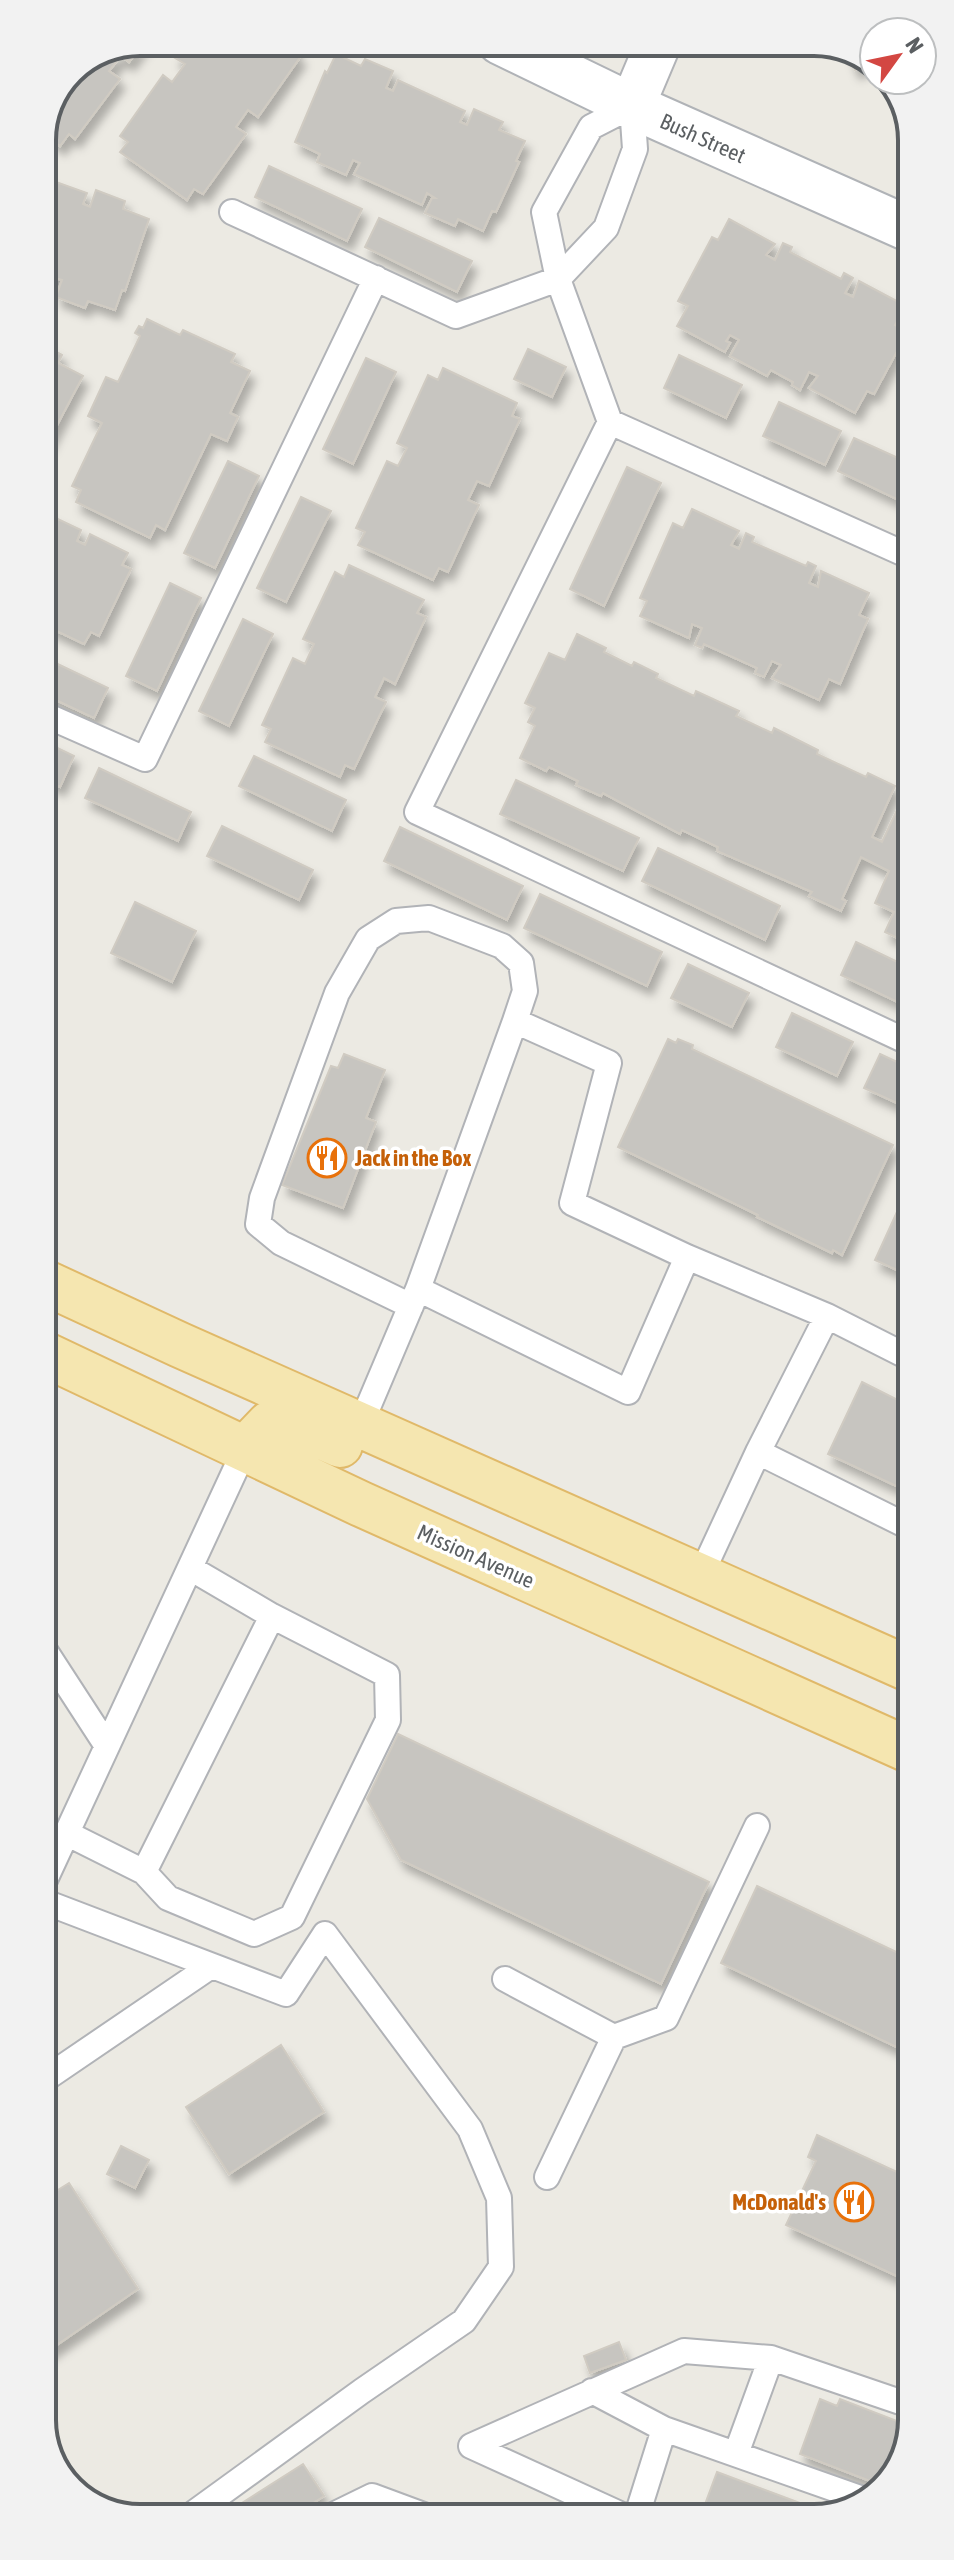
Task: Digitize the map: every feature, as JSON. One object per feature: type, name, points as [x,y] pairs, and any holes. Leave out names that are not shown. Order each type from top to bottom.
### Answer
[{"type":"main road","name":"Bush Street","points":[[529,56],[632,106],[898,224]]},
{"type":"main road","points":[[632,106],[653,56]]},
{"type":"main road","points":[[56,1287],[898,1664]]},
{"type":"main road","name":"Mission Avenue","points":[[56,1360],[361,1504],[898,1745]]},
{"type":"main road","points":[[245,1449],[269,1424],[297,1426],[570,1542],[602,1534]]},
{"type":"lane","points":[[232,212],[456,316],[558,279],[606,228],[635,149],[632,106],[591,127],[544,212],[558,279],[610,422],[898,551]]},
{"type":"lane","points":[[56,720],[145,759],[376,278]]},
{"type":"lane","points":[[610,422],[417,812],[898,1037]]},
{"type":"lane","points":[[360,1426],[415,1298],[525,991],[521,963],[502,946],[429,918],[396,921],[368,939],[337,993],[267,1183],[258,1224],[281,1243],[415,1298],[628,1392],[687,1257]]},
{"type":"lane","points":[[515,1021],[609,1063],[572,1203],[687,1257],[827,1316],[898,1352]]},
{"type":"lane","points":[[700,1577],[758,1452],[827,1316]]},
{"type":"lane","points":[[56,1855],[245,1449]]},
{"type":"lane","points":[[758,1452],[898,1522]]},
{"type":"lane","points":[[66,1833],[144,1872],[168,1898],[254,1934],[292,1917],[388,1720],[387,1675],[272,1616],[190,1568]]},
{"type":"lane","points":[[144,1872],[272,1616]]},
{"type":"lane","points":[[56,1667],[107,1746]]},
{"type":"lane","points":[[547,2177],[614,2037],[666,2018],[757,1826]]},
{"type":"lane","points":[[56,1906],[286,1994],[325,1934],[470,2129],[499,2198],[501,2267],[464,2321],[206,2504]]},
{"type":"lane","points":[[56,2072],[211,1966]]},
{"type":"lane","points":[[505,1979],[614,2037]]},
{"type":"lane","points":[[598,2504],[471,2446],[684,2351],[771,2358],[898,2401]]},
{"type":"lane","points":[[736,2454],[771,2358]]},
{"type":"lane","points":[[592,2391],[664,2429],[852,2495]]},
{"type":"lane","points":[[640,2504],[664,2429]]},
{"type":"lane","points":[[356,2504],[372,2496],[394,2504]]},
{"type":"building","points":[[301,56],[258,117],[248,110],[236,127],[246,134],[203,194],[194,189],[187,200],[120,152],[128,142],[120,136],[163,75],[172,82],[185,64],[175,58]]},
{"type":"building","points":[[335,56],[361,66],[365,59],[393,71],[386,88],[393,91],[398,80],[465,111],[460,122],[467,125],[474,109],[503,122],[499,130],[525,141],[496,212],[492,211],[483,231],[458,219],[455,226],[425,213],[432,198],[435,198],[427,193],[422,205],[354,174],[360,163],[353,160],[346,175],[317,162],[320,154],[295,142],[325,71],[327,73]]},
{"type":"building","points":[[118,59],[109,71],[120,79],[75,139],[69,134],[60,146],[56,143],[59,118],[73,89],[93,70]]},
{"type":"building","points":[[269,166],[362,209],[347,241],[255,197]]},
{"type":"building","points":[[56,182],[87,193],[83,204],[90,207],[96,190],[125,201],[123,209],[149,219],[125,291],[122,290],[115,310],[88,301],[85,308],[56,297],[62,280],[56,278]]},
{"type":"building","points":[[379,218],[472,261],[457,292],[365,247]]},
{"type":"building","points":[[729,219],[775,244],[766,255],[775,260],[783,243],[792,247],[790,252],[841,279],[844,273],[853,278],[845,293],[853,297],[859,281],[898,302],[895,325],[898,326],[898,350],[874,394],[867,391],[855,413],[809,388],[818,376],[809,372],[800,390],[792,385],[793,382],[771,370],[767,376],[730,356],[739,340],[730,335],[725,352],[677,326],[688,306],[678,301],[712,237],[718,240]]},
{"type":"building","points":[[147,319],[180,335],[183,330],[235,354],[231,362],[250,371],[230,413],[238,417],[227,441],[211,434],[165,530],[156,525],[150,538],[76,502],[81,490],[72,486],[102,423],[88,416],[106,377],[118,382],[140,336],[135,333],[139,326],[143,328]]},
{"type":"building","points":[[528,349],[566,367],[552,397],[514,379]]},
{"type":"building","points":[[56,352],[62,355],[58,363],[83,376],[56,427]]},
{"type":"building","points":[[679,355],[742,385],[726,418],[664,388]]},
{"type":"building","points":[[366,358],[396,372],[353,464],[323,449]]},
{"type":"building","points":[[443,368],[517,403],[512,416],[520,419],[489,486],[477,481],[468,500],[479,505],[448,572],[439,568],[433,580],[358,545],[365,532],[356,528],[387,461],[398,466],[407,448],[397,443],[428,375],[438,380]]},
{"type":"building","points":[[779,402],[841,431],[825,465],[763,436]]},
{"type":"building","points":[[854,438],[898,458],[898,500],[838,471]]},
{"type":"building","points":[[228,461],[259,476],[215,568],[184,553]]},
{"type":"building","points":[[627,467],[661,483],[604,606],[570,589]]},
{"type":"building","points":[[301,497],[331,511],[286,602],[257,588]]},
{"type":"building","points":[[692,509],[739,531],[731,545],[739,549],[746,533],[754,537],[752,542],[806,566],[808,562],[816,566],[809,583],[818,587],[821,571],[869,593],[859,615],[868,619],[840,684],[829,679],[819,700],[772,678],[781,665],[772,661],[764,677],[755,673],[757,668],[704,644],[702,648],[695,645],[702,628],[692,624],[689,638],[640,616],[647,601],[640,598],[673,523],[683,528]]},
{"type":"building","points":[[56,518],[81,530],[77,541],[85,545],[90,534],[128,553],[122,565],[131,569],[99,636],[91,632],[84,644],[56,631]]},
{"type":"building","points":[[349,565],[424,600],[417,613],[426,617],[395,684],[384,678],[375,697],[386,702],[354,769],[345,765],[340,777],[265,742],[271,729],[262,725],[293,658],[305,664],[314,644],[303,639],[335,572],[344,577]]},
{"type":"building","points":[[170,583],[201,598],[157,691],[126,676]]},
{"type":"building","points":[[243,619],[273,634],[229,726],[199,711]]},
{"type":"building","points":[[577,634],[606,648],[604,652],[632,666],[634,662],[658,674],[656,678],[694,696],[696,691],[739,711],[736,716],[772,733],[774,728],[818,750],[817,754],[866,777],[868,773],[895,786],[872,837],[882,842],[898,808],[898,938],[885,932],[894,912],[875,903],[889,871],[861,857],[842,899],[846,901],[841,911],[809,896],[812,892],[717,851],[718,847],[682,830],[680,834],[603,793],[601,796],[576,785],[578,781],[549,767],[546,771],[520,758],[535,726],[528,722],[535,708],[525,703],[549,653],[565,660]]},
{"type":"building","points":[[56,663],[108,688],[94,718],[56,700]]},
{"type":"building","points":[[56,747],[74,756],[60,787],[56,785]]},
{"type":"building","points":[[254,756],[346,800],[332,831],[239,786]]},
{"type":"building","points":[[99,768],[191,812],[178,841],[85,798]]},
{"type":"building","points":[[516,780],[639,838],[623,871],[500,814]]},
{"type":"building","points":[[222,826],[313,870],[299,900],[207,856]]},
{"type":"building","points":[[400,827],[523,886],[507,920],[384,861]]},
{"type":"building","points":[[658,848],[780,906],[765,940],[642,881]]},
{"type":"building","points":[[540,894],[662,952],[647,986],[524,928]]},
{"type":"building","points":[[135,902],[196,931],[172,982],[111,953]]},
{"type":"building","points":[[856,942],[898,962],[898,1002],[841,975]]},
{"type":"building","points":[[688,964],[749,993],[732,1027],[671,998]]},
{"type":"building","points":[[792,1013],[853,1042],[837,1076],[776,1047]]},
{"type":"building","points":[[668,1039],[693,1045],[692,1049],[893,1145],[842,1255],[757,1217],[618,1147]]},
{"type":"building","name":"Jack in the Box","points":[[344,1054],[385,1070],[366,1118],[376,1122],[343,1208],[282,1185],[331,1066],[338,1068]]},
{"type":"building","points":[[880,1054],[898,1062],[898,1104],[864,1088]]},
{"type":"building","points":[[898,1210],[898,1271],[875,1260]]},
{"type":"building","points":[[862,1382],[898,1400],[898,1487],[828,1454]]},
{"type":"building","points":[[398,1734],[709,1882],[661,1984],[401,1860],[367,1799]]},
{"type":"building","points":[[757,1886],[898,1953],[898,2048],[721,1963]]},
{"type":"building","points":[[281,2045],[324,2112],[229,2174],[186,2107]]},
{"type":"building","name":"McDonald's","points":[[817,2135],[898,2173],[898,2277],[786,2225],[816,2161],[808,2157]]},
{"type":"building","points":[[121,2146],[149,2160],[135,2188],[107,2174]]},
{"type":"building","points":[[69,2183],[138,2289],[56,2345],[56,2191]]},
{"type":"building","points":[[619,2342],[626,2360],[590,2373],[584,2356]]},
{"type":"building","points":[[820,2399],[837,2406],[840,2399],[898,2421],[894,2447],[881,2471],[871,2481],[800,2454]]},
{"type":"building","points":[[303,2464],[324,2496],[312,2504],[240,2504]]},
{"type":"building","points":[[717,2472],[803,2504],[705,2504]]},
{"type":"place","name":"Jack in the Box","points":[[327,1158]]},
{"type":"place","name":"McDonald's","points":[[854,2202]]}]
